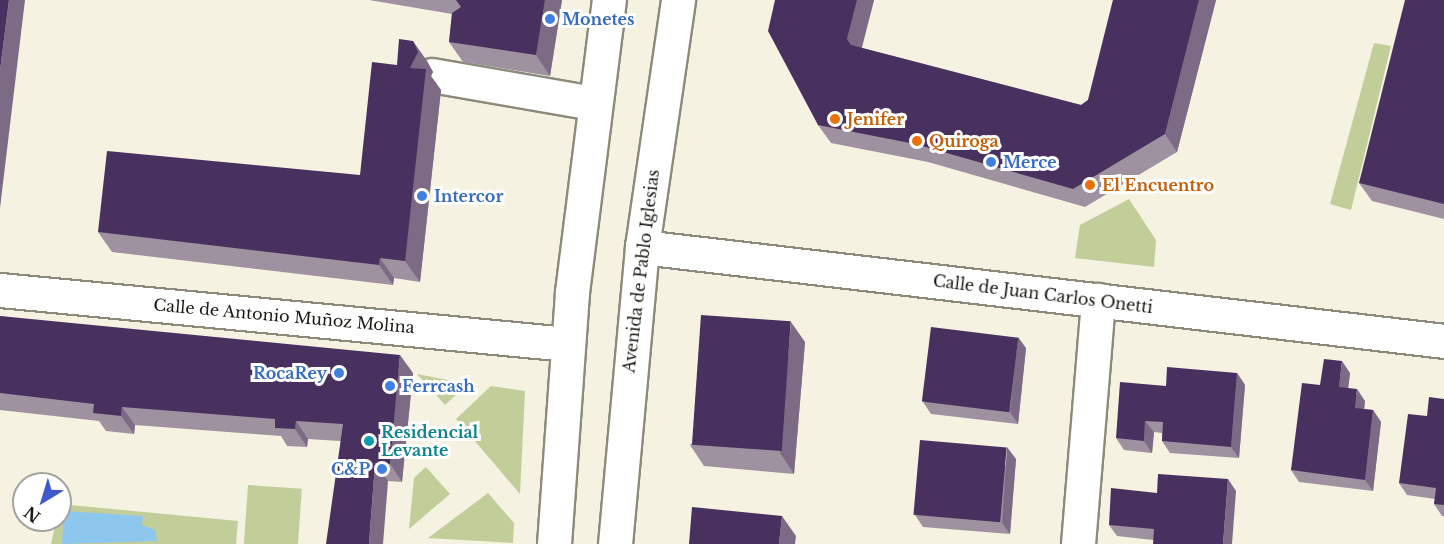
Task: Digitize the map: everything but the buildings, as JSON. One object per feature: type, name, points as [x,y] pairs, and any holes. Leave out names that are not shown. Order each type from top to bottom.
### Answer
[{"type":"street","points":[[554,544],[567,344],[593,104],[609,0]]},
{"type":"street","name":"Avenida de Pablo Iglesias","points":[[615,544],[642,247],[678,0]]},
{"type":"street","points":[[432,75],[593,104]]},
{"type":"street","name":"Calle de Juan Carlos Onetti","points":[[642,247],[1444,341]]},
{"type":"street","name":"Calle de Antonio Muñoz Molina","points":[[0,290],[567,344]]},
{"type":"street","points":[[1078,544],[1098,300]]},
{"type":"green space","points":[[1374,43],[1391,46],[1351,210],[1330,204]]},
{"type":"green space","points":[[1129,199],[1156,240],[1154,267],[1075,258],[1080,225]]},
{"type":"green space","points":[[417,374],[468,384],[445,405]]},
{"type":"green space","points":[[491,386],[525,391],[520,494],[456,419]]},
{"type":"green space","points":[[426,467],[450,494],[409,529],[414,478]]},
{"type":"green space","points":[[248,485],[302,489],[298,544],[244,544]]},
{"type":"green space","points":[[488,493],[514,523],[513,543],[428,538]]},
{"type":"green space","points":[[72,505],[238,521],[236,544],[51,544],[54,532],[72,532]]},
{"type":"water","points":[[72,512],[143,516],[142,525],[155,530],[157,541],[62,544],[63,532],[72,532]]},
{"type":"place","name":"Monetes","points":[[550,19]]},
{"type":"place","name":"Jenifer","points":[[835,119]]},
{"type":"place","name":"Quiroga","points":[[917,141]]},
{"type":"place","name":"Merce","points":[[991,162]]},
{"type":"place","name":"El Encuentro","points":[[1090,185]]},
{"type":"place","name":"Intercor","points":[[422,196]]},
{"type":"place","name":"RocaRey","points":[[339,373]]},
{"type":"place","name":"Ferrcash","points":[[390,386]]},
{"type":"place","name":"Residencial Levante","points":[[369,441]]},
{"type":"place","name":"C&P","points":[[382,469]]}]
